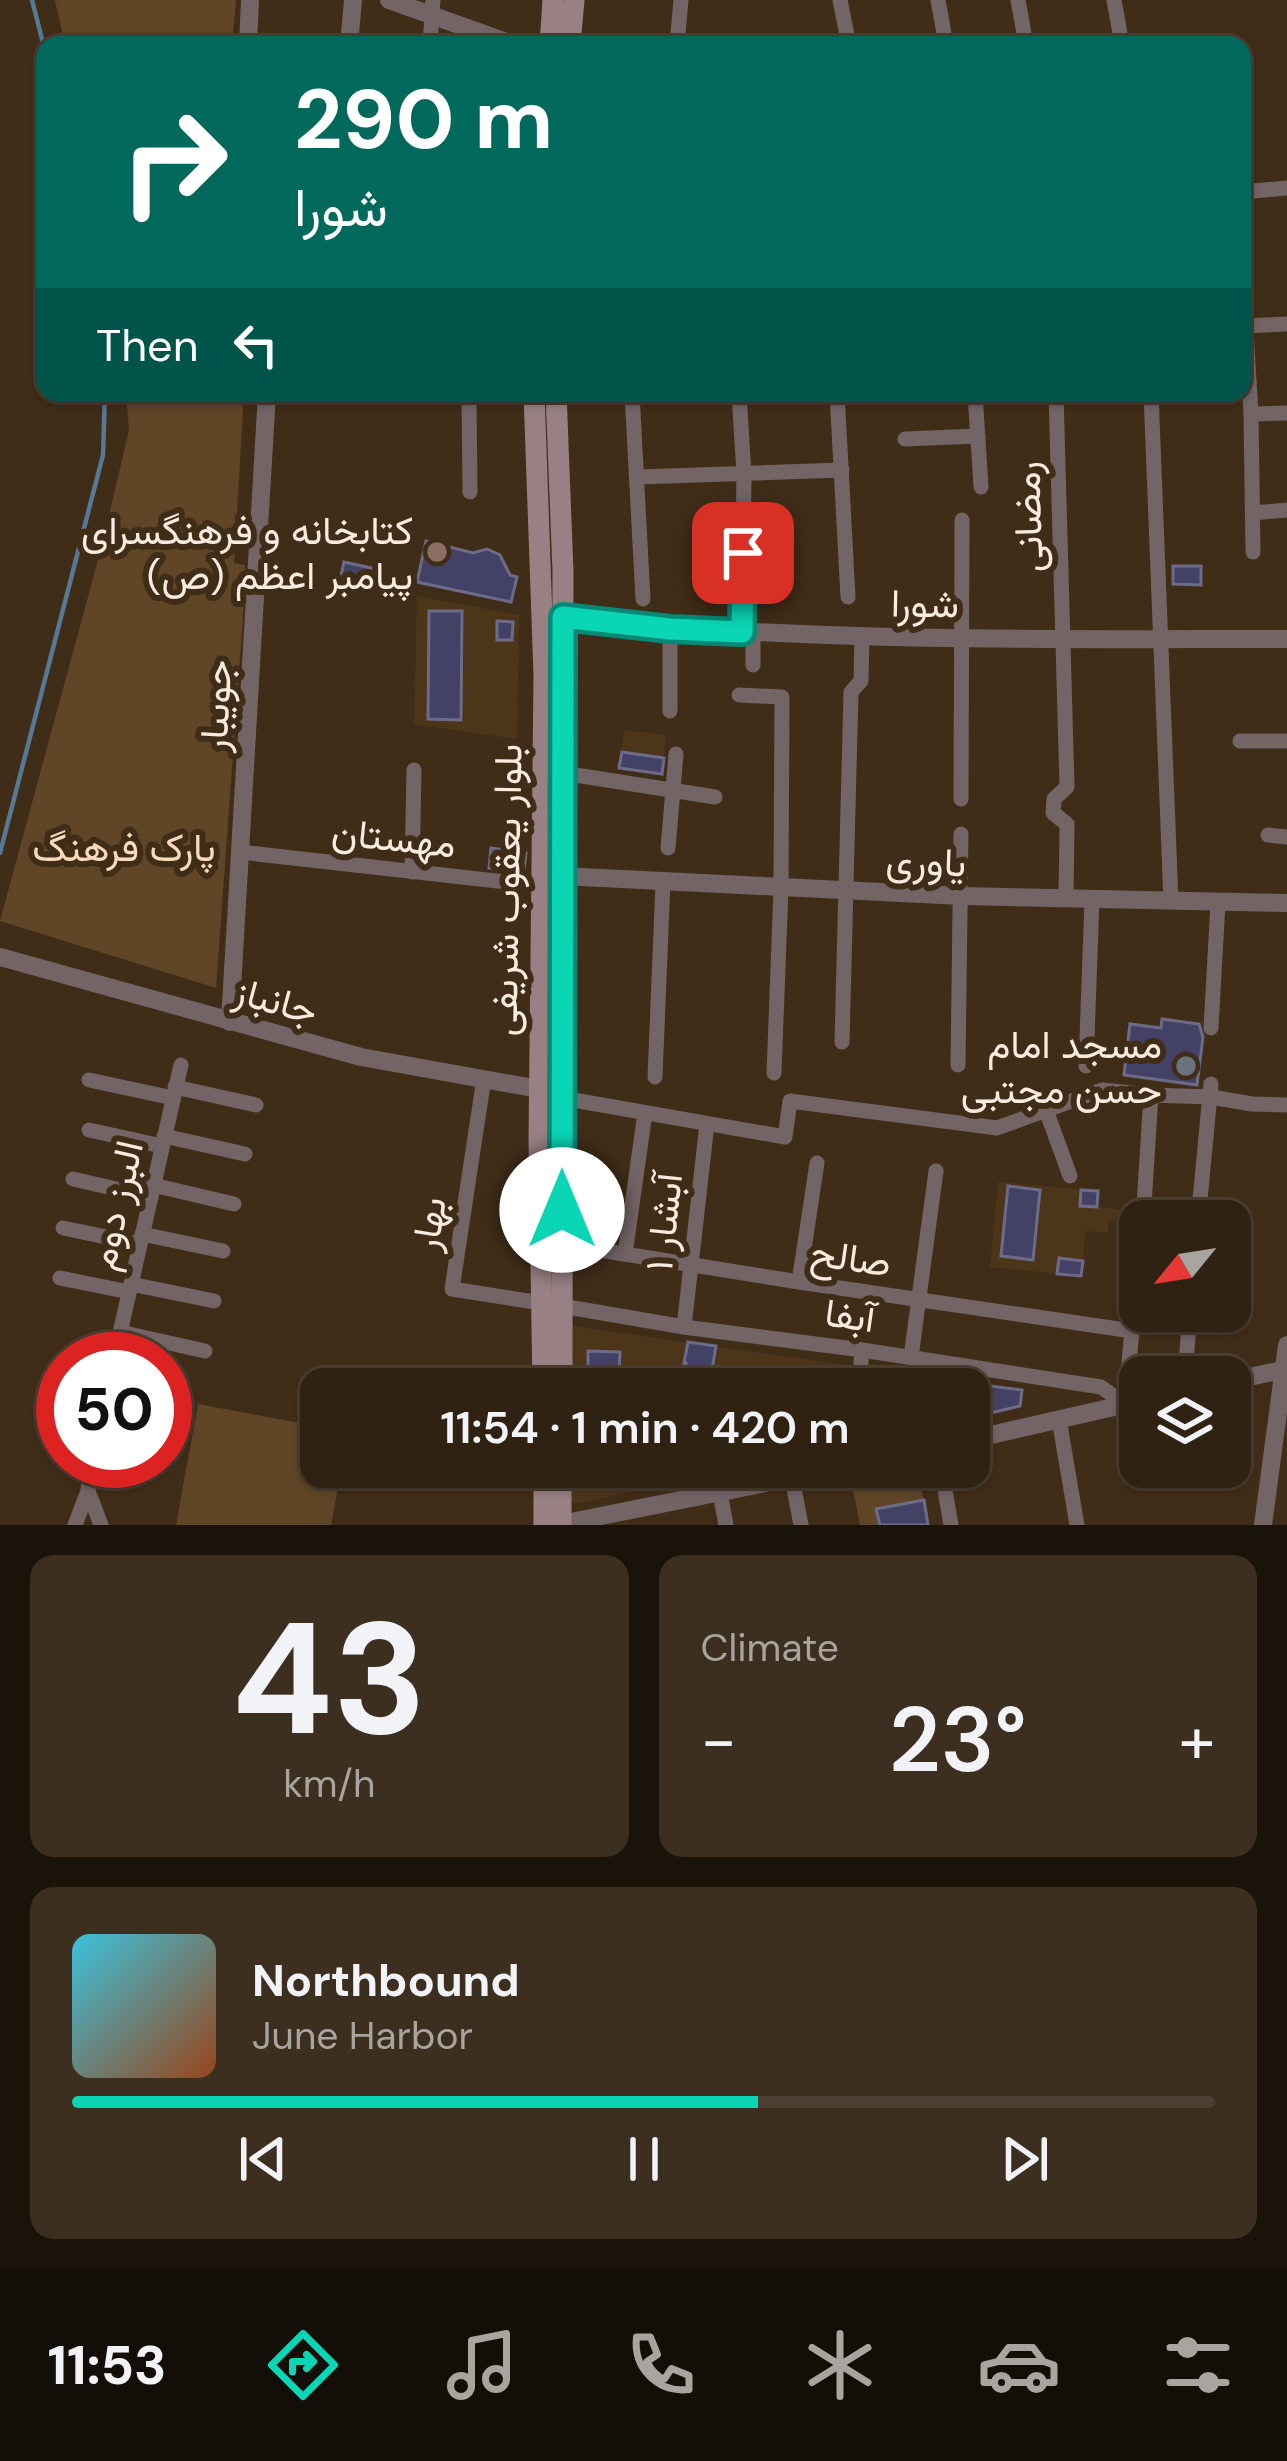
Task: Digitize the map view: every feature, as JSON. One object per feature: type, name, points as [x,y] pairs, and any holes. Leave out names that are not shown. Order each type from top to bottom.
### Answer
[{"type":"main road","points":[[551,36],[554,0]]},
{"type":"main road","points":[[571,36],[574,0]]},
{"type":"main road","name":"بلوار یعقوب شریفی","points":[[535,402],[562,773],[562,1244],[545,1368]]},
{"type":"main road","name":"بلوار یعقوب شریفی","points":[[556,402],[552,616],[544,676],[539,1089],[560,1368]]},
{"type":"main road","points":[[541,886],[562,876]]},
{"type":"main road","points":[[539,1089],[562,1098]]},
{"type":"main road","points":[[544,1488],[544,1525],[561,1524],[562,1488]]},
{"type":"street","points":[[248,36],[250,0]]},
{"type":"street","points":[[350,36],[352,0]]},
{"type":"street","points":[[389,0],[432,8],[495,36]]},
{"type":"street","points":[[678,36],[681,0]]},
{"type":"street","points":[[840,0],[847,36]]},
{"type":"street","points":[[938,0],[944,36]]},
{"type":"street","points":[[1018,0],[1024,36]]},
{"type":"street","points":[[1114,0],[1120,36]]},
{"type":"street","points":[[1251,191],[1287,188]]},
{"type":"street","points":[[1251,326],[1287,324]]},
{"type":"street","name":"جویبار","points":[[230,1022],[266,402]]},
{"type":"street","points":[[469,402],[470,492]]},
{"type":"street","points":[[633,402],[643,598]]},
{"type":"street","points":[[740,402],[753,665]]},
{"type":"street","points":[[838,402],[848,597]]},
{"type":"street","points":[[976,402],[981,487]]},
{"type":"street","name":"رمضانی","points":[[1056,402],[1067,787],[1054,799],[1053,813],[1067,824],[1066,899]]},
{"type":"street","points":[[1151,402],[1171,902]]},
{"type":"street","points":[[1250,402],[1253,552]]},
{"type":"street","points":[[1251,414],[1287,413]]},
{"type":"street","points":[[905,439],[978,436]]},
{"type":"street","points":[[637,477],[842,470]]},
{"type":"street","points":[[1253,512],[1287,510]]},
{"type":"street","points":[[961,799],[962,520]]},
{"type":"street","name":"شورا","points":[[552,616],[748,632],[1287,639]]},
{"type":"street","points":[[670,629],[670,711]]},
{"type":"street","points":[[842,1042],[851,692],[861,681],[862,635]]},
{"type":"street","points":[[740,695],[782,697],[774,1073]]},
{"type":"street","points":[[1240,741],[1287,741]]},
{"type":"street","points":[[668,848],[676,754]]},
{"type":"street","points":[[412,872],[414,770]]},
{"type":"street","points":[[562,773],[715,797]]},
{"type":"street","points":[[958,1065],[961,833]]},
{"type":"street","points":[[1268,835],[1287,837]]},
{"type":"street","name":"مهستان","points":[[240,852],[541,886]]},
{"type":"street","name":"یاوری","points":[[562,876],[961,896],[1287,903]]},
{"type":"street","points":[[655,1077],[664,882]]},
{"type":"street","points":[[1086,1066],[1092,900]]},
{"type":"street","points":[[1211,1028],[1218,902]]},
{"type":"street","name":"جانباز","points":[[0,957],[361,1057],[539,1089]]},
{"type":"street","name":"البرز دوم","points":[[120,1332],[181,1065]]},
{"type":"street","name":"بهار","points":[[484,1078],[452,1289],[552,1304]]},
{"type":"street","points":[[89,1080],[256,1105]]},
{"type":"street","points":[[562,1098],[785,1137],[790,1101],[997,1128],[1102,1090],[1151,1095],[1211,1090],[1252,1104],[1287,1105]]},
{"type":"street","points":[[1201,1200],[1211,1090]]},
{"type":"street","points":[[1144,1200],[1151,1095]]},
{"type":"street","points":[[1046,1110],[1070,1176]]},
{"type":"street","points":[[625,1254],[645,1113]]},
{"type":"street","name":"آبشار ۱","points":[[684,1327],[707,1124]]},
{"type":"street","points":[[89,1130],[245,1154]]},
{"type":"street","points":[[799,1282],[817,1163]]},
{"type":"street","points":[[911,1357],[936,1171]]},
{"type":"street","points":[[74,1179],[234,1204]]},
{"type":"street","points":[[63,1228],[223,1251]]},
{"type":"street","name":"صالح","points":[[562,1244],[1119,1329]]},
{"type":"street","points":[[60,1278],[214,1301]]},
{"type":"street","name":"آبفا","points":[[552,1304],[1101,1387],[1119,1396]]},
{"type":"street","points":[[1263,1525],[1278,1481],[1287,1345]]},
{"type":"street","points":[[192,1349],[205,1352]]},
{"type":"street","points":[[861,1368],[862,1350]]},
{"type":"street","points":[[1251,1376],[1285,1369]]},
{"type":"street","points":[[990,1435],[1119,1406]]},
{"type":"street","points":[[1059,1419],[1077,1525]]},
{"type":"street","points":[[74,1525],[88,1488]]},
{"type":"street","points":[[561,1524],[614,1520],[744,1488]]},
{"type":"street","points":[[794,1488],[801,1525]]},
{"type":"street","points":[[944,1488],[951,1525]]},
{"type":"street","points":[[88,1491],[101,1525]]},
{"type":"street","points":[[720,1493],[726,1525]]},
{"type":"shaded area","points":[[417,596],[519,615],[517,739],[414,724]]},
{"type":"shaded area","points":[[624,730],[666,735],[662,774],[619,768]]},
{"type":"shaded area","points":[[998,1182],[1098,1191],[1097,1207],[1119,1209],[1119,1222],[1109,1221],[1108,1233],[1086,1231],[1081,1276],[990,1267]]},
{"type":"shaded area","points":[[573,1326],[846,1368],[567,1368],[566,1337]]},
{"type":"shaded area","points":[[569,1488],[646,1488],[575,1504]]},
{"type":"green space","points":[[55,0],[236,0],[233,36],[63,36]]},
{"type":"green space","name":"پارک فرهنگ","points":[[127,402],[243,402],[234,563],[245,565],[245,589],[216,988],[0,921],[129,430]]},
{"type":"green space","points":[[198,1404],[300,1423],[300,1488],[338,1488],[331,1525],[176,1525],[183,1488],[192,1488],[192,1437]]},
{"type":"green space","points":[[853,1488],[921,1488],[929,1525],[860,1525]]},
{"type":"building","points":[[426,541],[500,555],[510,575],[517,577],[511,602],[417,582]]},
{"type":"building","points":[[344,562],[376,569],[372,587],[340,580]]},
{"type":"building","points":[[1173,566],[1201,566],[1201,585],[1173,584]]},
{"type":"building","points":[[429,611],[462,611],[461,720],[428,719]]},
{"type":"building","points":[[497,621],[513,622],[512,640],[497,640]]},
{"type":"building","points":[[622,752],[664,758],[662,774],[619,768]]},
{"type":"building","points":[[491,848],[526,853],[524,870],[489,868]]},
{"type":"building","name":"مسجد امام حسن مجتبی","points":[[1162,1019],[1199,1024],[1203,1037],[1197,1085],[1124,1075],[1130,1024],[1161,1028]]},
{"type":"building","points":[[1008,1186],[1040,1190],[1033,1260],[1001,1256]]},
{"type":"building","points":[[1081,1190],[1098,1191],[1097,1207],[1080,1206]]},
{"type":"building","points":[[1059,1258],[1083,1261],[1081,1276],[1057,1274]]},
{"type":"building","points":[[688,1342],[716,1346],[712,1368],[685,1368]]},
{"type":"building","points":[[588,1351],[620,1352],[619,1368],[588,1368]]},
{"type":"building","points":[[990,1386],[1022,1390],[1020,1406],[990,1413]]},
{"type":"building","points":[[924,1500],[928,1525],[880,1525],[876,1509]]},
{"type":"waterway","points":[[32,0],[41,36]]},
{"type":"waterway","points":[[0,853],[103,455],[105,402]]},
{"type":"place","name":"کتابخانه و فرهنگسرای پیامبر اعظم (ص)","points":[[437,552]]},
{"type":"place","name":"مسجد امام حسن مجتبی","points":[[1186,1066]]},
{"type":"route","points":[[562,1210],[563,617],[742,632],[743,553]]}]
